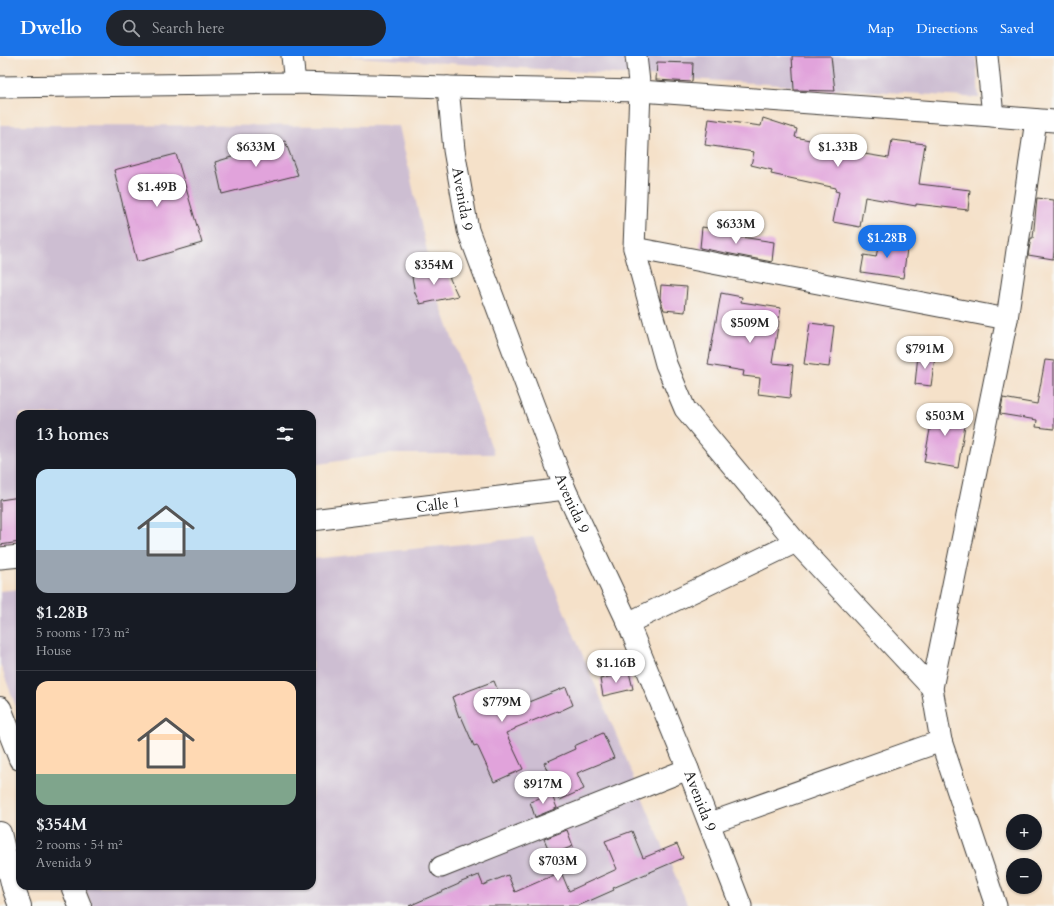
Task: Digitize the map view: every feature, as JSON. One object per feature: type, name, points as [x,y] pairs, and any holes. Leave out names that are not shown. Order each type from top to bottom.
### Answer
[{"type":"main road","points":[[0,708],[16,749]]},
{"type":"main road","points":[[0,833],[13,887],[20,906]]},
{"type":"main road","points":[[74,890],[80,906]]},
{"type":"street","points":[[292,56],[295,83]]},
{"type":"street","points":[[636,56],[640,91],[634,248],[666,364],[685,409],[796,542],[932,688]]},
{"type":"street","points":[[986,56],[993,116]]},
{"type":"street","points":[[0,87],[295,83],[640,91],[1045,121],[1008,319],[932,688],[942,741],[996,906]]},
{"type":"street","name":"Avenida 9","points":[[448,87],[454,150],[468,230],[565,489],[628,623],[710,823],[741,906]]},
{"type":"street","points":[[634,248],[1008,319]]},
{"type":"street","name":"Calle 1","points":[[316,520],[565,489]]},
{"type":"street","points":[[628,623],[796,542]]},
{"type":"street","points":[[0,558],[16,556]]},
{"type":"street","points":[[710,823],[942,741]]},
{"type":"street","points":[[441,866],[688,769]]},
{"type":"shaded area","points":[[342,56],[976,56],[979,98]]},
{"type":"shaded area","points":[[0,125],[399,126],[437,296],[494,454],[386,454],[316,464],[316,410],[16,410],[16,506],[0,508]]},
{"type":"shaded area","points":[[533,537],[688,906],[92,906],[86,890],[316,890],[316,559]]},
{"type":"shaded area","points":[[16,589],[16,706],[0,664],[0,591]]},
{"type":"building","points":[[792,56],[831,56],[835,91],[794,90]]},
{"type":"building","points":[[657,62],[693,63],[692,82],[656,80]]},
{"type":"building","points":[[763,118],[797,129],[795,137],[834,145],[833,149],[889,158],[892,140],[925,144],[919,184],[970,190],[968,210],[916,204],[916,206],[865,197],[860,227],[833,222],[839,192],[835,191],[836,188],[771,174],[772,170],[751,165],[754,152],[705,145],[709,119],[761,126]]},
{"type":"building","points":[[285,141],[298,175],[222,194],[215,162]]},
{"type":"building","points":[[176,154],[202,243],[137,262],[114,170]]},
{"type":"building","points":[[1037,198],[1054,200],[1053,259],[1028,255],[1031,238],[1033,238]]},
{"type":"building","points":[[702,227],[728,231],[728,235],[774,242],[772,262],[700,248]]},
{"type":"building","points":[[880,238],[908,242],[903,278],[861,272],[864,255],[876,257]]},
{"type":"building","points":[[448,265],[450,279],[458,296],[420,304],[415,293],[412,277]]},
{"type":"building","points":[[661,285],[687,287],[685,312],[664,310],[660,298]]},
{"type":"building","points":[[721,293],[742,297],[741,302],[781,308],[772,363],[793,365],[790,398],[758,394],[760,378],[743,376],[744,371],[708,365]]},
{"type":"building","points":[[810,323],[834,326],[829,367],[804,364]]},
{"type":"building","points":[[918,355],[935,357],[931,386],[915,384]]},
{"type":"building","points":[[1045,360],[1054,361],[1054,429],[1036,427],[1037,420],[1000,414],[1003,398],[1037,404]]},
{"type":"building","points":[[932,406],[967,413],[958,468],[924,462],[931,424],[929,424]]},
{"type":"building","points":[[16,498],[16,543],[0,545],[0,500]]},
{"type":"building","points":[[629,672],[633,689],[603,696],[600,679]]},
{"type":"building","points":[[494,681],[506,711],[566,687],[573,705],[506,733],[523,769],[494,782],[477,745],[474,746],[461,716],[459,717],[452,697]]},
{"type":"building","points":[[603,733],[614,758],[577,773],[584,789],[560,800],[544,763],[575,749],[574,746]]},
{"type":"building","points":[[551,793],[557,808],[535,817],[530,802]]},
{"type":"building","points":[[567,830],[573,846],[551,855],[544,839]]},
{"type":"building","points":[[632,831],[643,858],[677,844],[683,858],[613,888],[614,890],[578,906],[409,906],[479,875],[483,885],[508,875],[515,892],[561,872],[569,891],[617,869],[605,841]]}]
